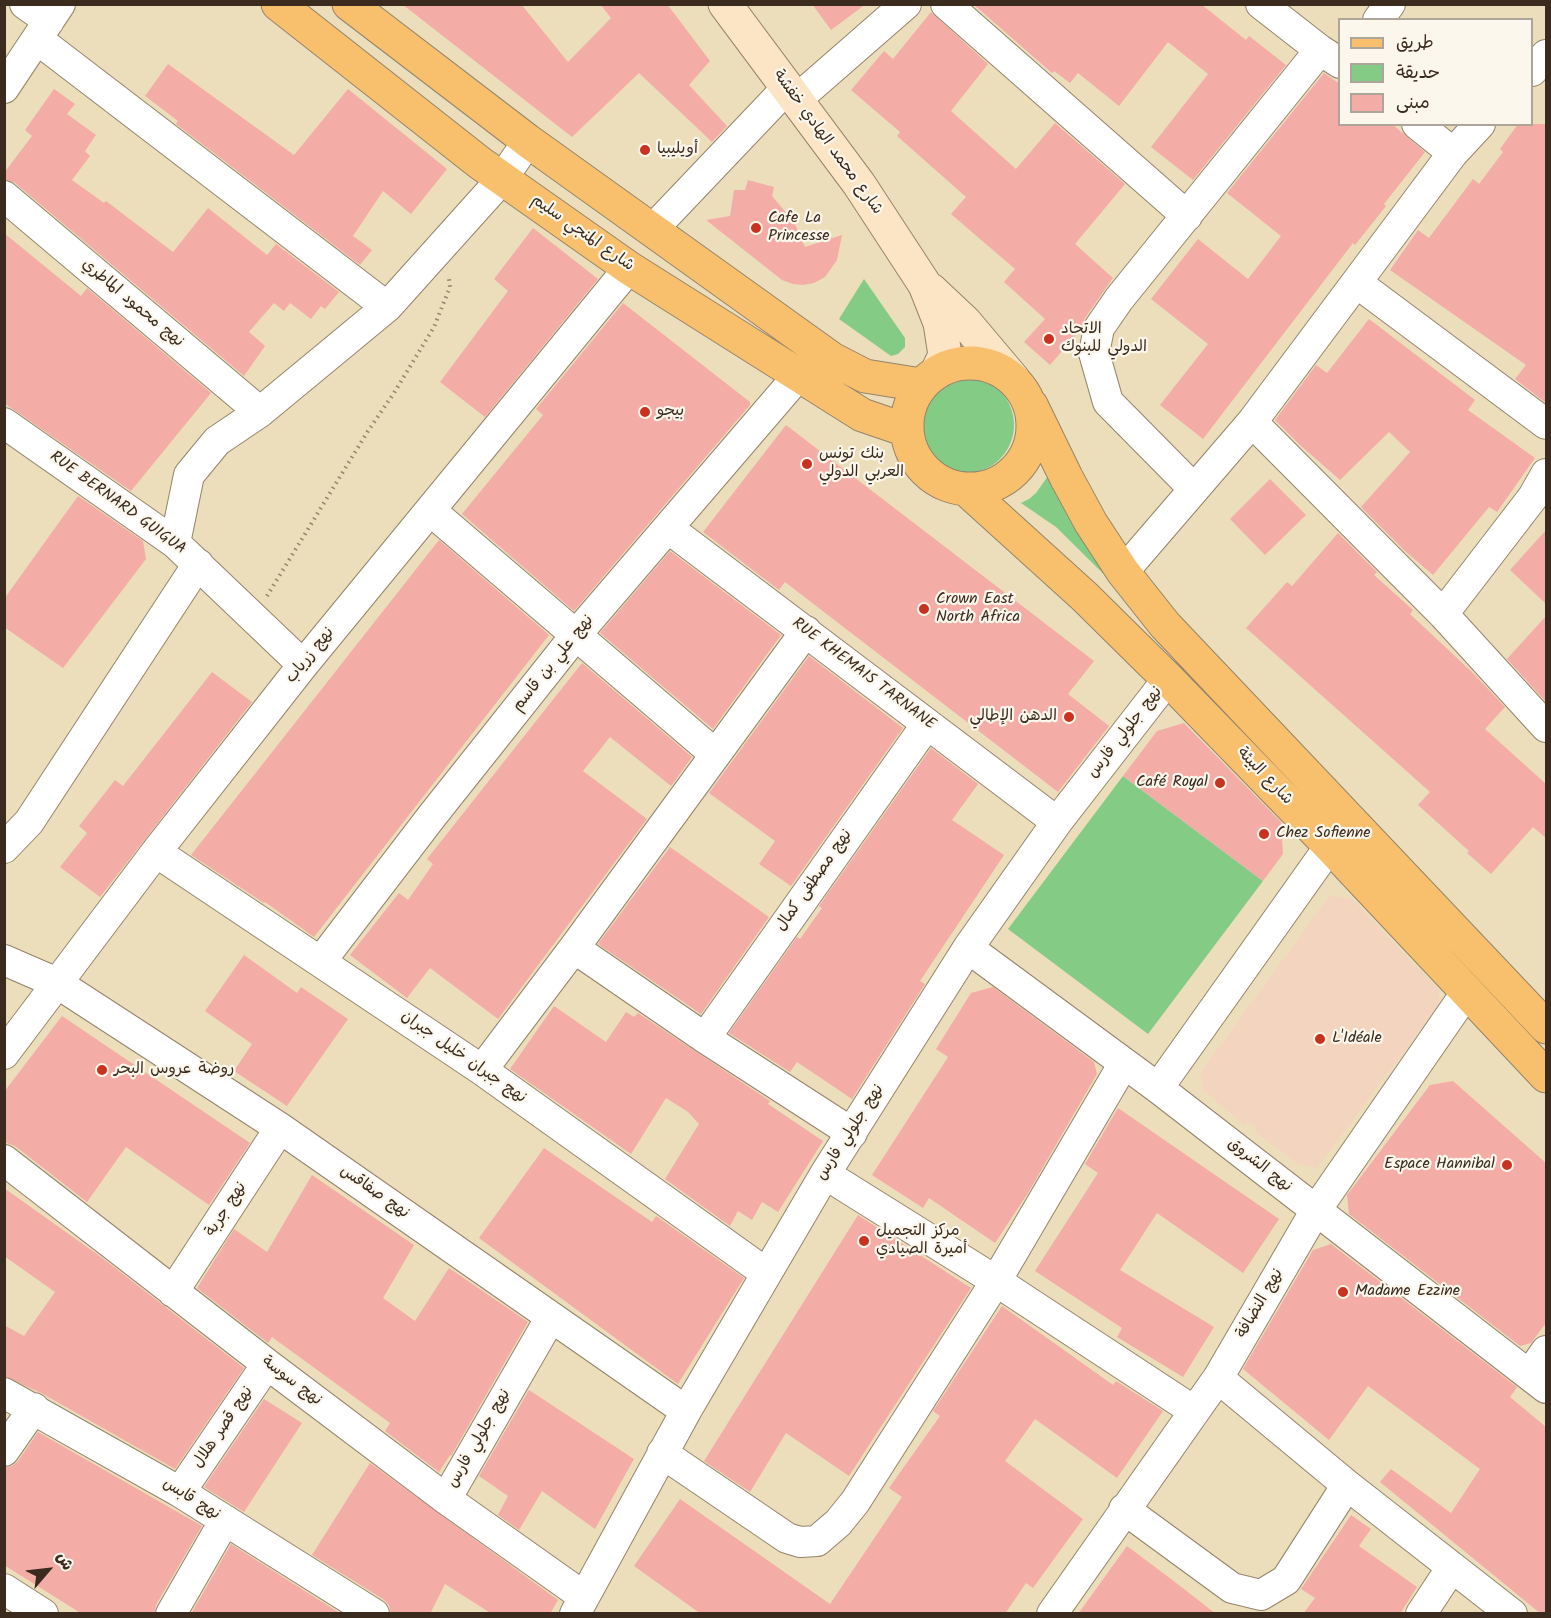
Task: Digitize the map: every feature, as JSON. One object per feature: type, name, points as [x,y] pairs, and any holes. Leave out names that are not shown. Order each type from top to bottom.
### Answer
[{"type":"main road","name":"شارع المنجي سليم","points":[[278,4],[502,178],[629,268],[862,415],[906,430]]},
{"type":"main road","points":[[349,4],[528,141],[832,359],[865,376],[929,378],[956,364],[976,362],[996,368],[1022,392]]},
{"type":"main road","name":"شارع محمد الهادي خفشة","points":[[725,4],[859,184],[925,285]]},
{"type":"main road","points":[[925,285],[965,322],[1022,392],[1034,430],[1028,454],[1014,474],[993,487],[968,491],[945,485],[926,472],[912,453],[906,430],[907,414],[912,399],[945,355],[940,324],[925,285]]},
{"type":"main road","name":"شارع البيئة","points":[[1022,392],[1091,523],[1123,572],[1164,625],[1546,1027]]},
{"type":"main road","name":"شارع البيئة","points":[[968,491],[1085,597],[1168,680],[1330,846],[1546,1076]]},
{"type":"street","points":[[652,230],[791,94],[906,4]]},
{"type":"street","points":[[946,4],[1187,216]]},
{"type":"street","points":[[1194,489],[1108,402],[1094,353],[1099,328],[1119,299],[1187,216],[1330,57],[1261,4]]},
{"type":"street","points":[[1380,18],[1390,4]]},
{"type":"street","points":[[4,88],[43,17],[387,307]]},
{"type":"street","points":[[1533,70],[1546,55]]},
{"type":"street","points":[[1420,126],[1453,153]]},
{"type":"street","points":[[1123,572],[1252,422],[1453,153],[1478,126]]},
{"type":"street","points":[[175,543],[189,475],[217,441],[260,412],[387,307],[502,178],[528,141]]},
{"type":"street","name":"نهج محمود الماطري","points":[[4,196],[260,412]]},
{"type":"street","name":"نهج زرياب","points":[[4,1054],[156,852],[303,665],[629,268]]},
{"type":"street","points":[[1357,283],[1546,424]]},
{"type":"street","name":"نهج علي بن قاسم","points":[[321,961],[425,825],[575,636],[798,376]]},
{"type":"street","points":[[1252,422],[1443,614],[1546,727]]},
{"type":"street","name":"RUE BERNARD GUIGUA","points":[[4,423],[175,543],[303,665]]},
{"type":"street","points":[[1443,614],[1542,493]]},
{"type":"street","points":[[431,511],[715,754]]},
{"type":"street","name":"RUE KHEMAIS TARNANE","points":[[668,528],[1057,822]]},
{"type":"street","points":[[4,848],[29,822],[198,564]]},
{"type":"street","points":[[482,1070],[806,632]]},
{"type":"street","name":"نهج جلولي فارس","points":[[579,1605],[662,1453],[766,1273],[825,1174],[968,948],[1057,822],[1168,680]]},
{"type":"street","name":"نهج مصطفى كمال","points":[[705,1038],[927,724]]},
{"type":"street","points":[[1158,1088],[1330,846]]},
{"type":"street","name":"نهج جبران خليل جبران","points":[[156,852],[482,1070],[766,1273]]},
{"type":"street","points":[[574,948],[705,1038],[852,1133]]},
{"type":"street","name":"نهج الشروق","points":[[968,948],[1158,1088],[1316,1210],[1541,1371]]},
{"type":"street","name":"نهج صفاقس","points":[[4,960],[57,983],[280,1128],[686,1411]]},
{"type":"street","name":"نهج النضافة","points":[[1052,1614],[1218,1378],[1316,1210],[1466,993]]},
{"type":"street","points":[[662,1453],[787,1538],[800,1542],[817,1541],[838,1523],[855,1502],[996,1281],[1124,1063]]},
{"type":"street","name":"نهج جربة","points":[[173,1292],[280,1128]]},
{"type":"street","name":"نهج سوسة","points":[[4,1160],[173,1292],[446,1499],[579,1605]]},
{"type":"street","points":[[825,1174],[996,1281],[1194,1412]]},
{"type":"street","name":"نهج جلولي فارس","points":[[446,1499],[550,1317]]},
{"type":"street","name":"نهج قصر هلال","points":[[180,1492],[267,1364]]},
{"type":"street","points":[[1218,1378],[1347,1485],[1512,1614]]},
{"type":"street","name":"نهج قابس","points":[[4,1393],[180,1492],[374,1614]]},
{"type":"street","points":[[4,1451],[34,1408]]},
{"type":"street","points":[[1124,1509],[1232,1588],[1261,1595],[1286,1580],[1347,1485]]},
{"type":"street","points":[[171,1614],[225,1520]]},
{"type":"street","points":[[1421,1614],[1452,1567]]},
{"type":"path","points":[[254,617],[434,327],[450,287],[447,242]]},
{"type":"shaded area","name":"L'Idéale","points":[[1330,895],[1353,900],[1439,990],[1439,1005],[1317,1168],[1298,1164],[1255,1132],[1257,1128],[1250,1123],[1244,1125],[1203,1090],[1201,1072]]},
{"type":"green space","points":[[864,279],[905,338],[905,347],[898,354],[891,356],[839,319]]},
{"type":"green space","points":[[966,377],[984,381],[1000,391],[1010,407],[1014,425],[1010,443],[1000,459],[984,469],[966,473],[948,469],[932,459],[922,443],[918,425],[922,407],[932,391],[948,381]]},
{"type":"green space","points":[[1048,476],[1138,608],[1056,527],[1021,503],[1036,493]]},
{"type":"green space","points":[[1123,776],[1263,881],[1148,1034],[1008,929]]},
{"type":"building","points":[[402,4],[521,4],[568,62],[611,18],[600,4],[667,4],[710,61],[689,85],[727,126],[712,142],[639,73],[572,137]]},
{"type":"building","points":[[812,4],[866,4],[831,30]]},
{"type":"building","points":[[973,4],[1201,4],[1246,40],[1249,36],[1286,65],[1193,180],[1151,147],[1208,74],[1168,42],[1119,106],[1078,73],[1070,83],[1054,71],[1052,73]]},
{"type":"building","points":[[931,12],[988,64],[951,111],[1016,169],[1055,123],[1125,184],[1075,244],[1113,278],[1085,318],[1081,329],[1050,365],[1024,342],[1045,319],[1004,282],[1015,269],[951,214],[966,197],[897,136],[900,132],[851,90],[884,51],[893,59]]},
{"type":"building","points":[[168,64],[294,155],[348,89],[447,169],[411,214],[383,191],[353,236],[372,250],[360,265],[176,124],[178,121],[145,96]]},
{"type":"building","points":[[1324,73],[1338,83],[1338,126],[1394,126],[1425,152],[1384,204],[1386,206],[1355,245],[1353,243],[1203,439],[1160,405],[1208,344],[1151,299],[1198,239],[1248,279],[1281,236],[1227,193]]},
{"type":"building","points":[[54,89],[75,104],[67,114],[96,135],[85,151],[90,156],[72,180],[104,203],[106,201],[173,252],[208,208],[267,255],[276,244],[339,292],[325,309],[321,306],[311,319],[290,303],[284,311],[274,303],[249,332],[265,346],[244,376],[15,183],[4,179],[4,173],[32,136],[25,130]]},
{"type":"building","points":[[1546,124],[1546,403],[1515,379],[1526,365],[1390,270],[1418,230],[1429,238],[1473,179],[1479,184],[1503,152],[1500,149],[1517,126]]},
{"type":"building","name":"Cafe La Princesse","points":[[748,180],[774,187],[772,196],[794,222],[805,247],[842,235],[837,260],[825,277],[814,283],[803,285],[782,280],[706,220],[730,216],[734,190],[745,190]]},
{"type":"building","points":[[533,228],[598,279],[485,417],[440,382],[508,291],[494,279]]},
{"type":"building","points":[[4,233],[81,296],[87,288],[211,393],[131,491],[4,403]]},
{"type":"building","points":[[623,303],[750,402],[750,405],[574,611],[462,514],[543,415],[536,409]]},
{"type":"building","points":[[1369,319],[1475,400],[1468,410],[1535,458],[1497,512],[1489,507],[1433,575],[1361,507],[1410,452],[1389,432],[1340,480],[1275,420],[1316,365],[1327,373]]},
{"type":"building","points":[[786,425],[1094,661],[1068,694],[1109,726],[1058,792],[785,582],[779,590],[703,532]]},
{"type":"building","points":[[1270,479],[1306,515],[1265,555],[1230,519]]},
{"type":"building","points":[[78,496],[143,541],[146,559],[63,668],[4,627],[4,599]]},
{"type":"building","points":[[1546,530],[1546,604],[1510,570]]},
{"type":"building","points":[[1338,533],[1377,572],[1374,575],[1413,610],[1410,614],[1472,672],[1505,707],[1485,729],[1546,784],[1546,838],[1533,827],[1491,874],[1418,805],[1430,792],[1246,628],[1287,582],[1292,586]]},
{"type":"building","points":[[439,540],[549,635],[314,937],[265,902],[191,855]]},
{"type":"building","points":[[670,551],[781,635],[713,729],[600,633]]},
{"type":"building","points":[[1546,616],[1546,702],[1507,659]]},
{"type":"building","points":[[809,656],[903,728],[791,886],[759,864],[775,841],[709,793]]},
{"type":"building","points":[[582,663],[692,757],[671,786],[610,737],[583,771],[647,819],[498,1019],[430,968],[407,998],[350,955],[399,893],[408,900],[433,864],[427,859]]},
{"type":"building","points":[[212,672],[252,702],[100,897],[60,867],[87,833],[79,826],[115,780],[123,786]]},
{"type":"building","points":[[1184,723],[1281,822],[1283,854],[1263,881],[1123,776],[1157,731]]},
{"type":"building","points":[[931,748],[978,784],[952,820],[1004,855],[920,981],[925,984],[852,1099],[797,1062],[790,1072],[729,1033],[797,937],[800,939],[822,908],[819,906]]},
{"type":"building","points":[[670,847],[769,917],[701,1014],[598,944]]},
{"type":"building","points":[[244,955],[297,993],[301,987],[348,1019],[287,1106],[234,1071],[252,1044],[205,1011]]},
{"type":"building","points":[[993,987],[1094,1062],[1097,1074],[1028,1193],[995,1243],[929,1198],[923,1208],[872,1175],[948,1057],[936,1049],[971,993]]},
{"type":"building","points":[[554,1006],[606,1042],[626,1012],[634,1017],[638,1013],[770,1101],[768,1104],[823,1141],[778,1212],[762,1202],[752,1220],[738,1211],[730,1226],[665,1179],[699,1124],[688,1112],[666,1098],[631,1154],[510,1069]]},
{"type":"building","points":[[62,1016],[250,1143],[209,1205],[126,1147],[87,1202],[15,1146],[4,1142],[4,1092]]},
{"type":"building","points":[[1453,1081],[1546,1163],[1546,1323],[1531,1343],[1520,1346],[1349,1214],[1347,1195],[1430,1085]]},
{"type":"building","points":[[1118,1108],[1279,1219],[1243,1273],[1157,1213],[1120,1270],[1214,1327],[1183,1377],[1117,1337],[1122,1328],[1035,1271],[1098,1173],[1085,1164]]},
{"type":"building","points":[[544,1148],[652,1222],[656,1216],[744,1278],[678,1384],[479,1238]]},
{"type":"building","points":[[312,1175],[414,1245],[383,1298],[415,1321],[449,1268],[528,1322],[451,1456],[439,1472],[385,1431],[390,1423],[272,1337],[268,1343],[197,1288],[234,1229],[267,1252]]},
{"type":"building","points":[[4,1188],[101,1257],[244,1368],[175,1469],[43,1394],[4,1376],[4,1325],[24,1336],[55,1292],[4,1256]]},
{"type":"building","points":[[858,1215],[971,1288],[849,1476],[786,1433],[750,1492],[704,1461]]},
{"type":"building","points":[[1331,1244],[1517,1387],[1510,1397],[1546,1427],[1546,1614],[1541,1614],[1380,1482],[1391,1469],[1451,1513],[1480,1469],[1368,1386],[1329,1440],[1243,1369],[1313,1250]]},
{"type":"building","points":[[1002,1306],[1113,1385],[1116,1381],[1163,1411],[1117,1478],[1035,1419],[1005,1461],[1083,1519],[1033,1588],[1026,1583],[1005,1614],[701,1614],[634,1566],[680,1499],[830,1604],[902,1497],[889,1488],[940,1416],[933,1411]]},
{"type":"building","points":[[529,1390],[634,1459],[595,1529],[542,1491],[519,1530],[498,1515],[508,1496],[479,1476]]},
{"type":"building","points":[[264,1399],[302,1423],[244,1512],[204,1487]]},
{"type":"building","points":[[38,1432],[202,1526],[156,1605],[154,1614],[82,1614],[4,1565],[4,1468],[18,1461]]},
{"type":"building","points":[[370,1463],[558,1600],[550,1614],[492,1614],[445,1584],[430,1614],[391,1614],[389,1605],[383,1599],[312,1555]]},
{"type":"building","points":[[1351,1515],[1371,1529],[1359,1546],[1417,1587],[1400,1614],[1303,1614],[1315,1598],[1301,1589]]},
{"type":"building","points":[[231,1544],[341,1614],[191,1614]]},
{"type":"building","points":[[1127,1546],[1175,1582],[1216,1614],[1078,1614]]},
{"type":"place","name":"أويليبيا","points":[[645,150]]},
{"type":"place","name":"Cafe La Princesse","points":[[756,228]]},
{"type":"place","name":"الاتحاد الدولي للبنوك","points":[[1049,339]]},
{"type":"place","name":"بيجو","points":[[645,412]]},
{"type":"place","name":"بنك تونس العربي الدولي","points":[[807,464]]},
{"type":"place","name":"Crown East North Africa","points":[[924,609]]},
{"type":"place","name":"الدهن الإطالي","points":[[1069,717]]},
{"type":"place","name":"Café Royal","points":[[1220,783]]},
{"type":"place","name":"Chez Sofienne","points":[[1264,834]]},
{"type":"place","name":"L'Idéale","points":[[1320,1039]]},
{"type":"place","name":"روضة عروس البحر","points":[[102,1070]]},
{"type":"place","name":"Espace Hannibal","points":[[1507,1165]]},
{"type":"place","name":"مركز التجميل أميرة الصيادي","points":[[864,1241]]},
{"type":"place","name":"Madame Ezzine","points":[[1343,1292]]}]
